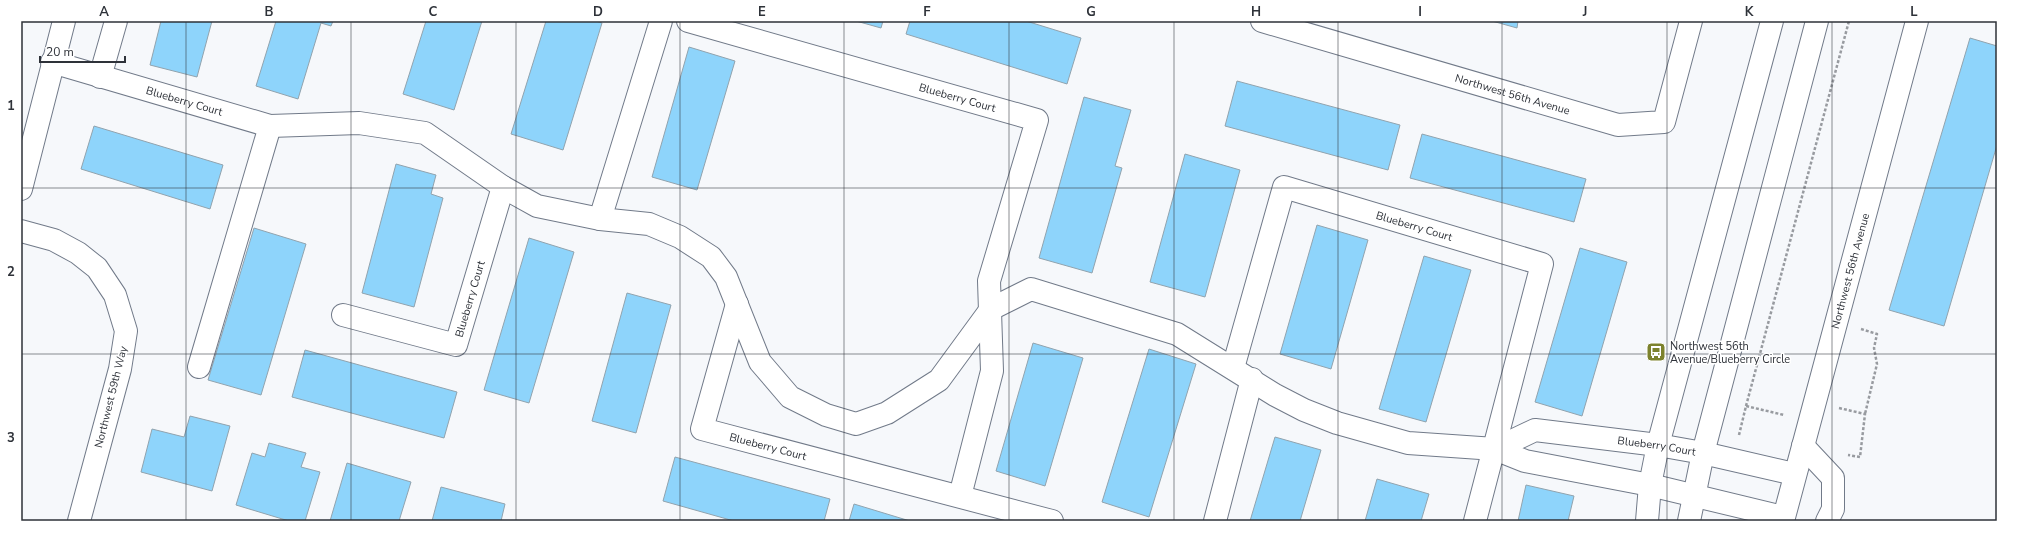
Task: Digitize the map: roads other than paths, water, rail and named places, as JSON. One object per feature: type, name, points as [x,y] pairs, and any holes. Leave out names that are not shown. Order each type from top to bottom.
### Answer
[{"type":"street","points":[[21,189],[52,62],[64,21]]},
{"type":"street","points":[[100,77],[116,21]]},
{"type":"street","points":[[600,219],[661,21]]},
{"type":"street","name":"Blueberry Court","points":[[688,21],[1037,120],[989,281],[992,309],[992,371],[960,496]]},
{"type":"street","name":"Northwest 56th Avenue","points":[[1262,21],[1618,125],[1664,122],[1691,21]]},
{"type":"street","points":[[1647,521],[1650,485],[1658,445],[1772,21]]},
{"type":"street","points":[[1689,521],[1703,453],[1817,21]]},
{"type":"street","name":"Northwest 56th Avenue","points":[[1783,519],[1917,21]]},
{"type":"street","name":"Blueberry Court","points":[[52,62],[270,126],[359,123],[425,133],[503,187],[537,206],[600,219],[649,224],[680,237],[711,257],[726,277],[760,362],[790,397],[826,415],[856,424],[887,413],[939,380],[992,309],[1031,289],[1177,334],[1252,379],[1275,395],[1304,410],[1338,424],[1408,443],[1495,449],[1525,461],[1650,485],[1694,495],[1783,519]]},
{"type":"street","points":[[199,367],[270,126]]},
{"type":"street","name":"Blueberry Court","points":[[343,315],[456,345],[503,187]]},
{"type":"street","name":"Blueberry Court","points":[[1233,368],[1284,187],[1542,264],[1475,521]]},
{"type":"street","name":"Northwest 59th Way","points":[[21,231],[54,240],[78,253],[97,268],[115,294],[126,331],[120,369],[79,521]]},
{"type":"street","name":"Blueberry Court","points":[[737,304],[702,429],[1052,521]]},
{"type":"street","points":[[1215,521],[1252,379]]},
{"type":"street","name":"Blueberry Court","points":[[1495,449],[1535,430],[1658,445],[1703,453],[1794,474]]},
{"type":"street","points":[[1803,446],[1833,478],[1833,509],[1827,521]]},
{"type":"place","name":"Northwest 56th Avenue/Blueberry Circle","points":[[1656,352]]}]
